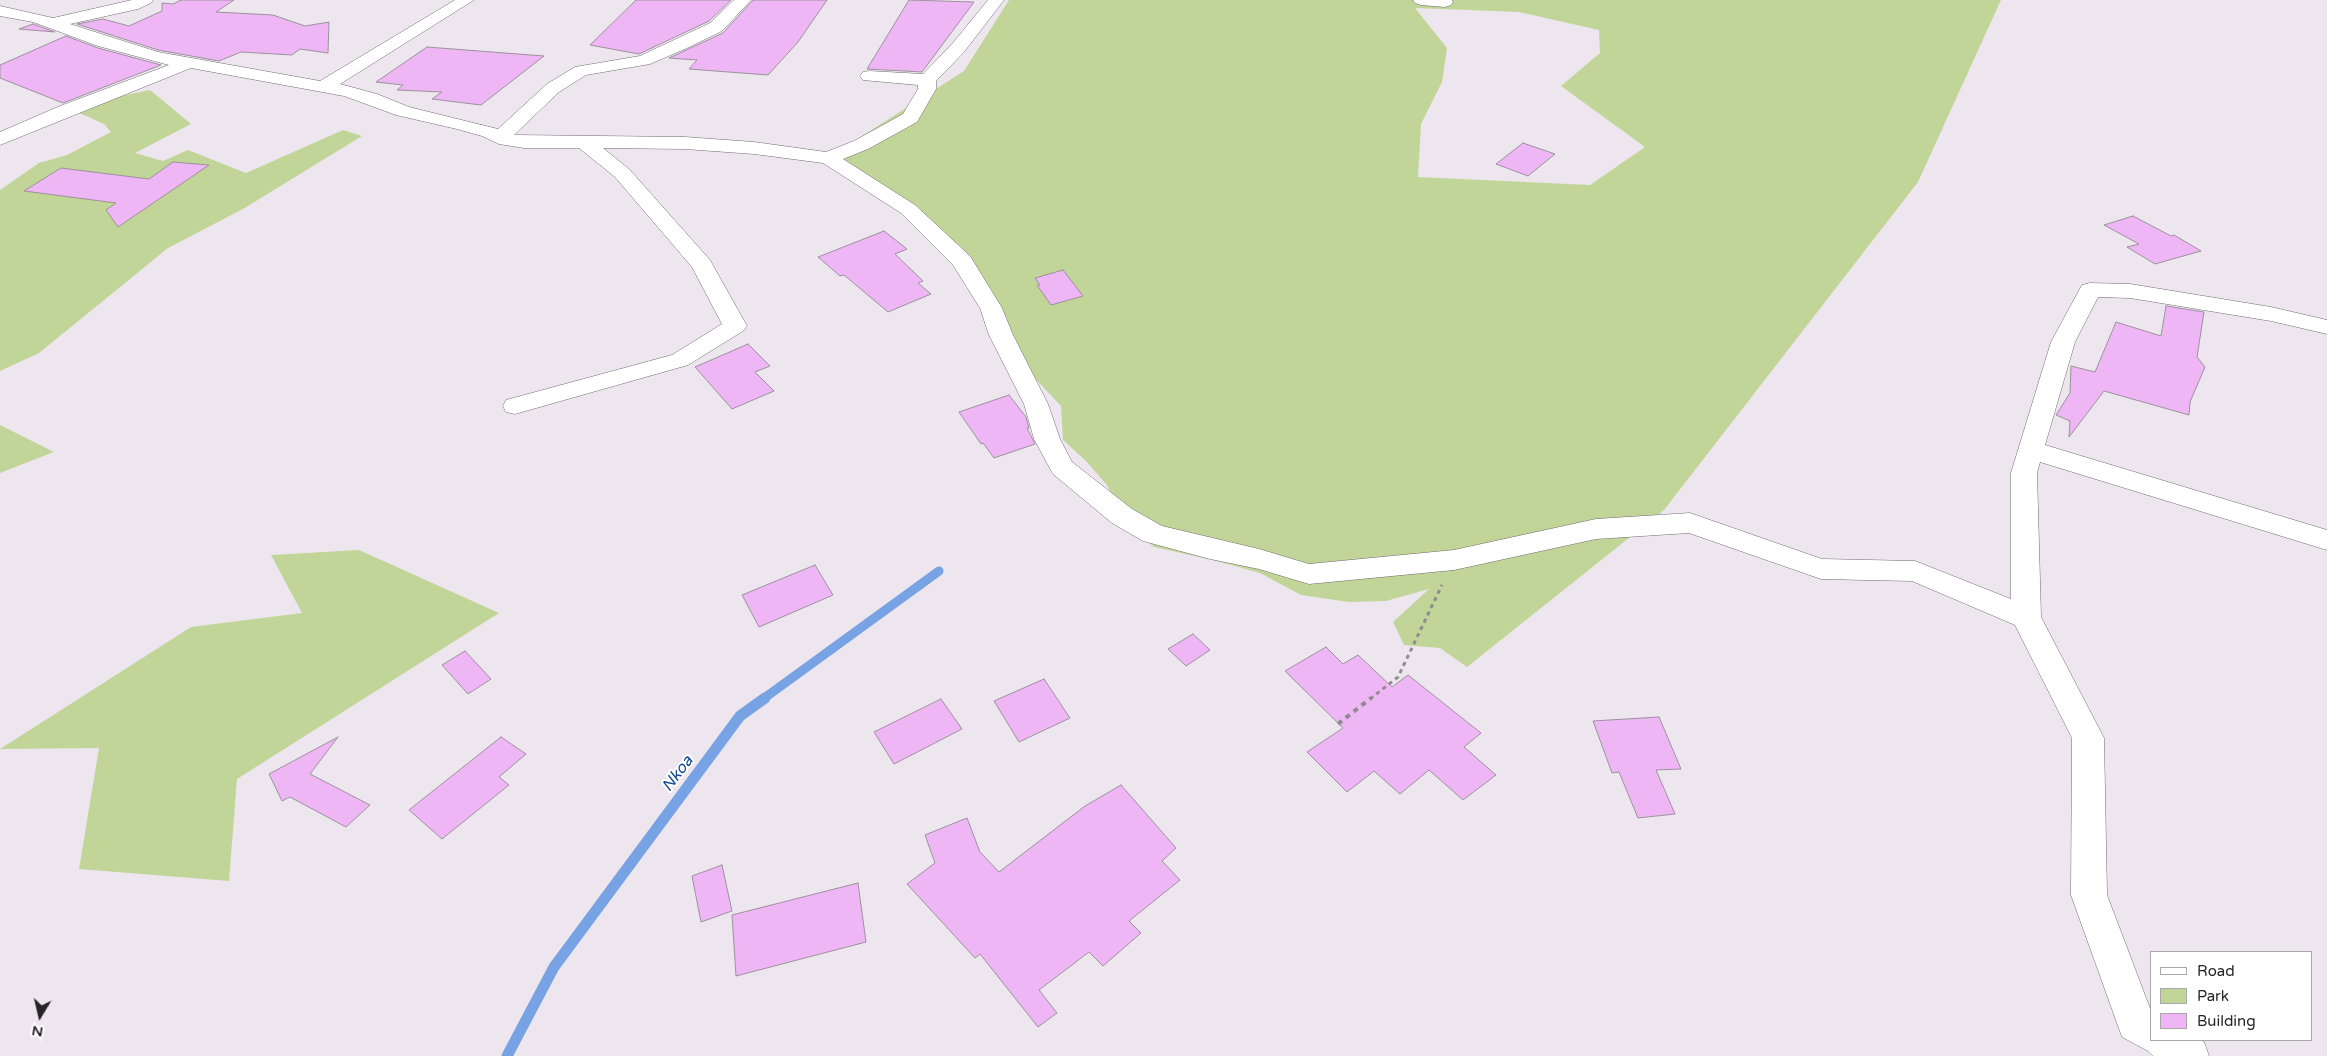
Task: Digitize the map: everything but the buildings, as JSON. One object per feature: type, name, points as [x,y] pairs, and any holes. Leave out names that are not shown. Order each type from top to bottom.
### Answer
[{"type":"street","points":[[0,5],[18,0]]},
{"type":"street","points":[[53,23],[132,6],[145,0]]},
{"type":"street","points":[[323,87],[466,0]]},
{"type":"street","points":[[499,138],[553,88],[581,71],[644,60],[681,44],[716,27],[743,0]]},
{"type":"street","points":[[828,158],[861,145],[910,118],[927,89],[927,80],[958,48],[996,0]]},
{"type":"street","points":[[1421,0],[1446,2]]},
{"type":"street","points":[[0,11],[37,18],[104,42],[156,57],[323,87],[371,98],[404,111],[489,132],[499,138],[524,142],[695,144],[754,148],[828,158],[908,209],[962,261],[991,308],[1001,335],[1036,404],[1046,439],[1062,468],[1122,516],[1153,534],[1210,550],[1259,559],[1309,574],[1454,560],[1596,529],[1690,523],[1821,569],[1915,571],[2026,617]]},
{"type":"street","points":[[0,139],[67,110],[189,63]]},
{"type":"street","points":[[869,76],[927,80]]},
{"type":"street","points":[[516,406],[680,360],[735,326],[702,265],[622,173],[583,142]]},
{"type":"street","points":[[2150,1032],[2136,1024],[2089,896],[2088,738],[2026,617],[2024,473],[2063,342],[2090,290],[2130,290],[2271,314],[2327,327]]},
{"type":"street","points":[[2031,450],[2327,540]]},
{"type":"street","points":[[2165,1041],[2190,1056]]},
{"type":"path","points":[[1338,724],[1398,677],[1454,560]]},
{"type":"green space","points":[[1009,0],[2001,0],[1918,182],[1664,510],[1467,667],[1440,648],[1404,645],[1393,622],[1429,589],[1386,601],[1349,602],[1301,595],[1260,573],[1154,547],[1126,524],[1107,485],[1086,461],[1063,440],[1061,406],[990,331],[1001,305],[959,263],[918,207],[860,174],[823,161],[964,71]],"holes":[[[1415,8],[1519,12],[1599,30],[1600,53],[1561,86],[1645,147],[1590,185],[1418,177],[1421,124],[1442,82],[1447,48]]]},
{"type":"green space","points":[[150,90],[191,124],[135,153],[163,161],[188,150],[246,173],[343,130],[362,136],[243,209],[168,248],[39,353],[0,371],[0,190],[39,163],[67,155],[111,132],[104,124],[77,112],[96,101]]},
{"type":"green space","points":[[0,425],[54,452],[0,473]]},
{"type":"green space","points":[[359,550],[499,613],[237,779],[229,881],[79,869],[99,748],[0,749],[191,627],[302,613],[271,555]]},
{"type":"waterway","name":"Nkoa","points":[[763,699],[939,571]]},
{"type":"waterway","name":"Nkoa","points":[[507,1056],[554,967],[740,716],[765,698]]}]
